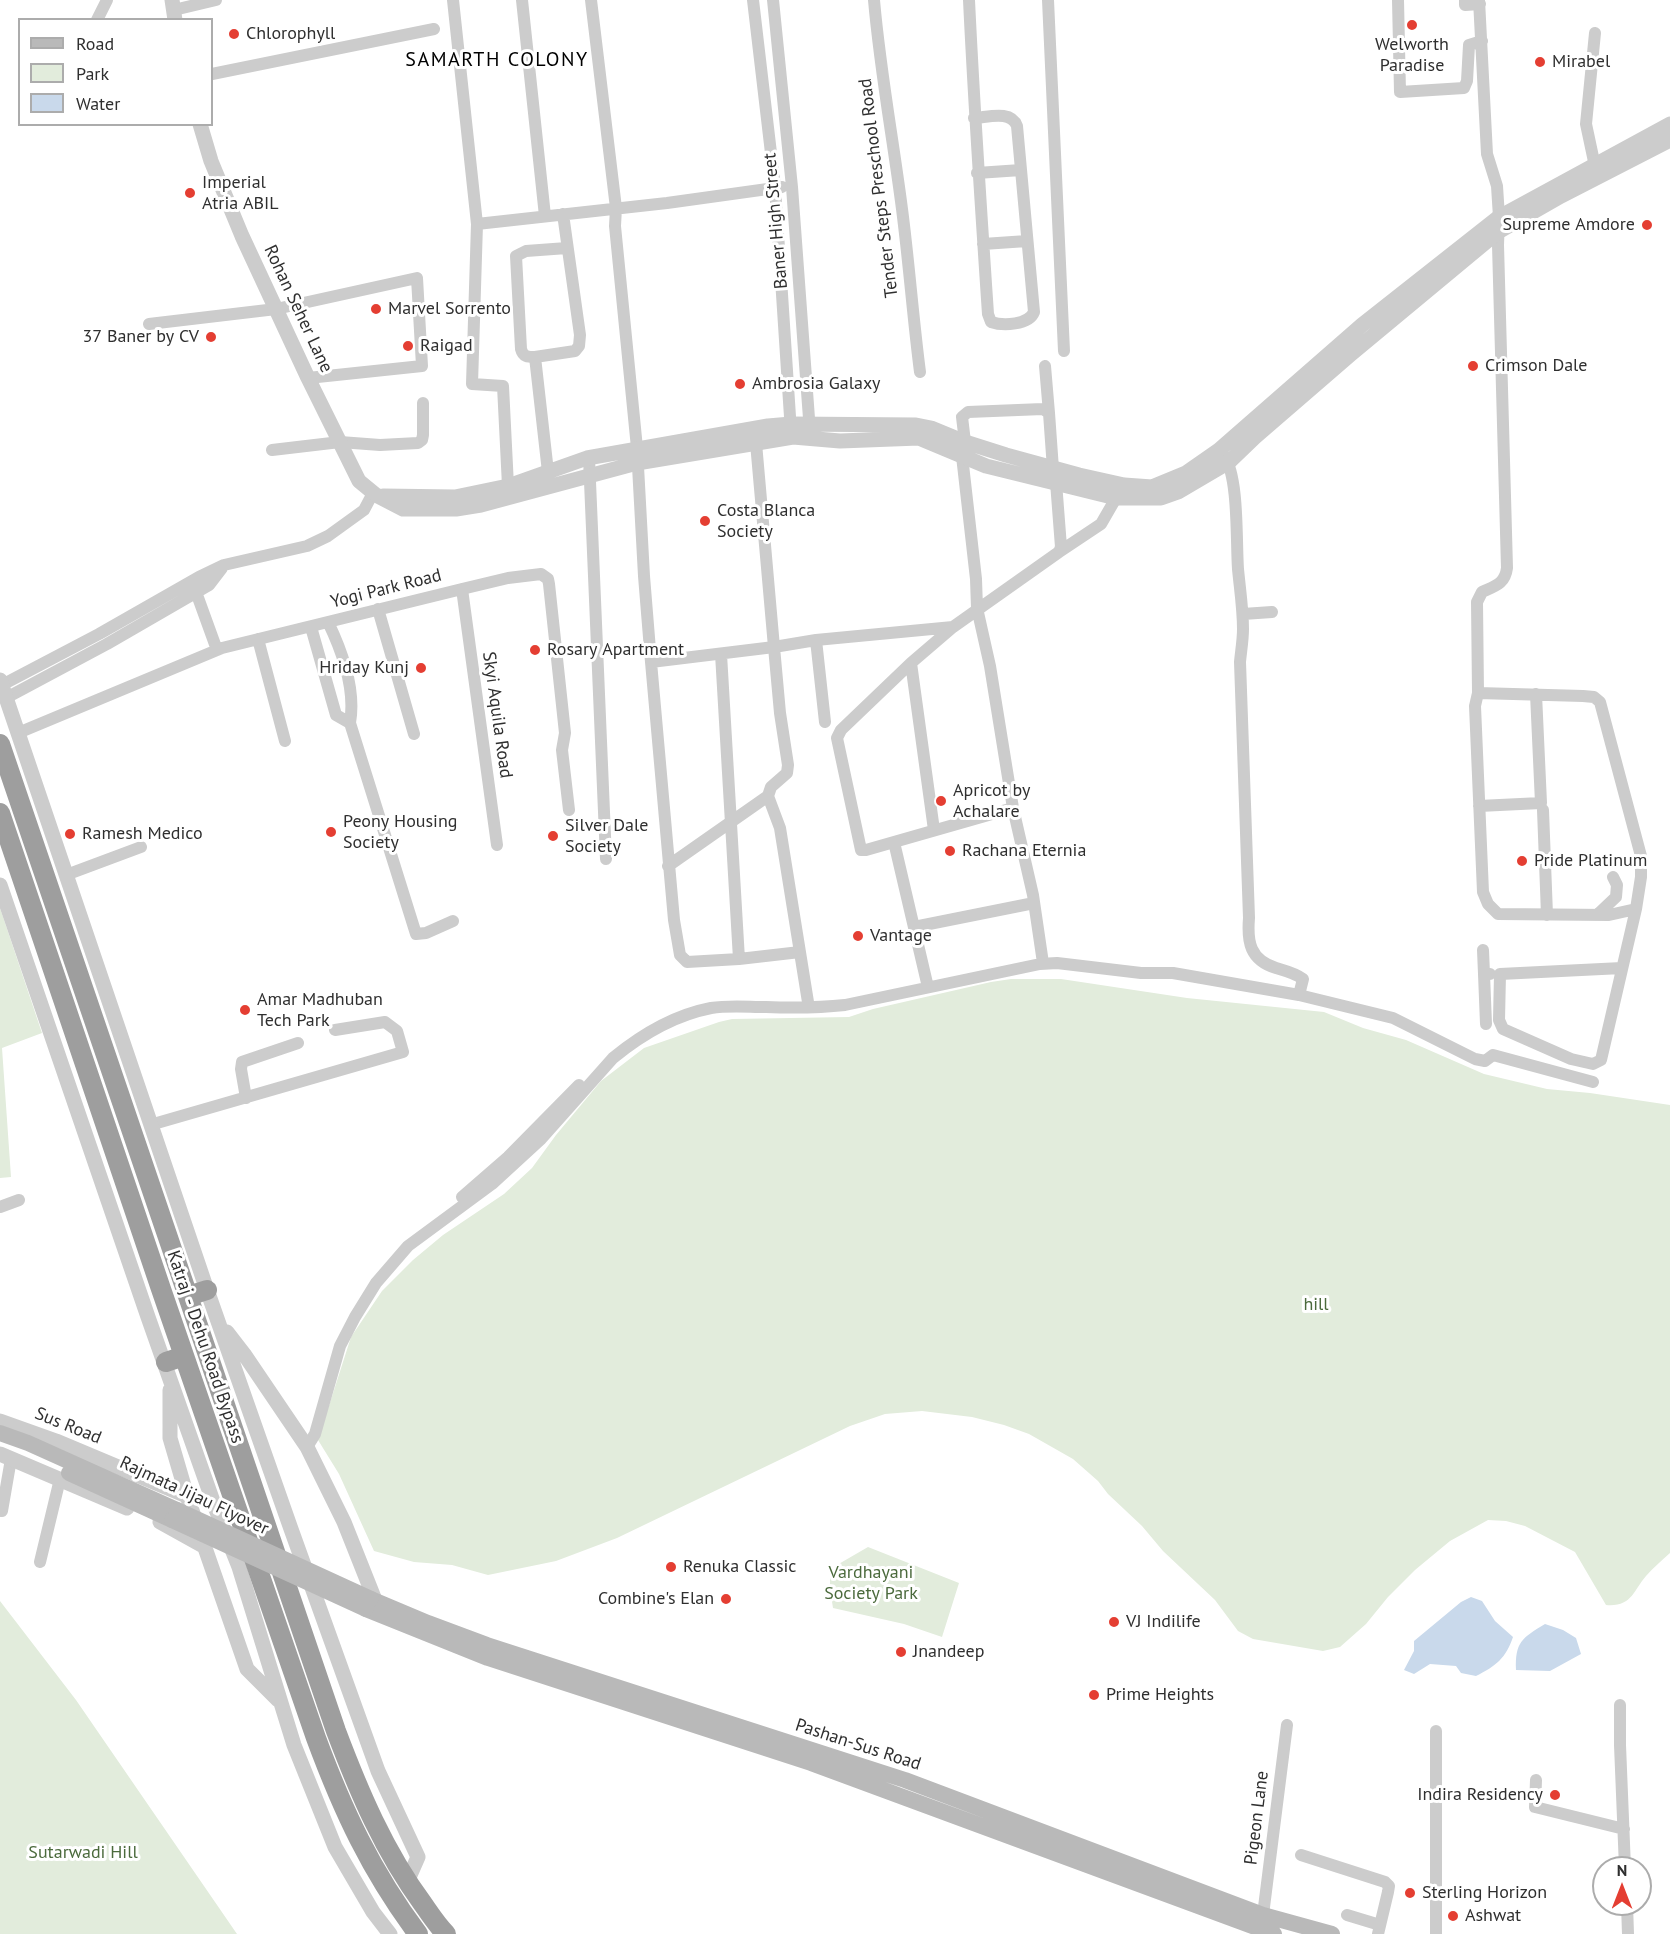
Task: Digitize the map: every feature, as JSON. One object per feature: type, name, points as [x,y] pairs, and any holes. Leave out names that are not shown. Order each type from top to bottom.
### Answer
[{"type":"highway","name":"Katraj - Dehu Road Bypass","points":[[1,748],[347,1760],[376,1826],[408,1882],[446,1934]]},
{"type":"highway","name":"Katraj - Dehu Road Bypass","points":[[0,813],[173,1365],[334,1788],[373,1867],[392,1899],[418,1934]]},
{"type":"highway","points":[[188,1296],[207,1290]]},
{"type":"main road","name":"Rajmata Jijau Flyover","points":[[0,1433],[60,1457],[169,1517]]},
{"type":"main road","name":"Rajmata Jijau Flyover","points":[[0,1444],[371,1603]]},
{"type":"main road","name":"Pashan-Sus Road","points":[[371,1603],[488,1658],[811,1763],[904,1782],[1263,1915],[1332,1934]]},
{"type":"main road","name":"Pashan-Sus Road","points":[[904,1782],[1275,1934]]},
{"type":"street","points":[[99,18],[107,0]]},
{"type":"street","points":[[174,10],[216,0]]},
{"type":"street","points":[[453,0],[477,224],[472,384],[503,386],[508,486]]},
{"type":"street","points":[[522,0],[545,216]]},
{"type":"street","points":[[591,0],[616,208],[615,226],[637,456],[668,866],[680,955],[687,962],[800,952]]},
{"type":"street","name":"Baner High Street","points":[[753,0],[775,188],[791,431]]},
{"type":"street","name":"Baner High Street","points":[[773,0],[792,187],[811,432]]},
{"type":"street","name":"Tender Steps Preschool Road","points":[[874,0],[902,209],[920,372]]},
{"type":"street","points":[[969,0],[974,118],[977,173],[988,314],[991,322],[996,324],[1027,321],[1034,312],[1017,126],[1009,116],[974,118]]},
{"type":"street","points":[[1047,0],[1064,351]]},
{"type":"street","points":[[1398,0],[1400,92],[1464,88],[1467,81],[1469,45],[1482,41]]},
{"type":"street","points":[[1465,0],[1465,5],[1480,2],[1487,154],[1497,186],[1507,568],[1506,577],[1500,584],[1482,592],[1478,602],[1478,693],[1475,706],[1483,892],[1488,904],[1498,914],[1610,915],[1636,909]]},
{"type":"street","points":[[213,74],[434,29]]},
{"type":"street","points":[[1595,33],[1586,124],[1595,171]]},
{"type":"street","points":[[1054,475],[1152,488],[1186,473],[1219,450],[1362,325],[1499,224],[1595,171],[1670,124]]},
{"type":"street","name":"Rohan Seher Lane","points":[[201,126],[218,177],[308,378],[359,481],[377,495]]},
{"type":"street","points":[[1595,171],[1670,140]]},
{"type":"street","points":[[977,173],[1021,170]]},
{"type":"street","points":[[477,224],[792,187]]},
{"type":"street","points":[[563,214],[580,335],[579,346],[574,351],[526,357],[520,349],[516,256],[526,251],[567,248]]},
{"type":"street","points":[[377,495],[403,509],[456,509],[481,505],[590,475],[637,456],[768,426],[811,432],[890,432],[916,425],[931,428],[964,449],[1054,475],[1116,498],[1161,498],[1178,492],[1229,462],[1255,436],[1499,224]]},
{"type":"street","points":[[983,244],[1027,241]]},
{"type":"street","points":[[149,324],[276,309],[417,278],[422,366],[308,378]]},
{"type":"street","points":[[535,357],[548,472]]},
{"type":"street","points":[[1045,366],[1061,547],[1059,552]]},
{"type":"street","points":[[272,450],[340,442],[380,445],[418,443],[422,440],[423,435],[423,403]]},
{"type":"street","points":[[1042,964],[1034,903],[1013,808],[990,666],[977,608],[962,417],[968,412],[1043,410],[1049,413]]},
{"type":"street","points":[[377,495],[454,497],[508,486],[590,458],[637,456],[756,442],[791,431]]},
{"type":"street","points":[[668,866],[768,796],[771,787],[787,773],[756,442]]},
{"type":"street","points":[[1219,450],[1229,462],[1243,614],[1240,662],[1249,918],[1247,938],[1258,958],[1272,967],[1298,975],[1303,979],[1299,995]]},
{"type":"street","points":[[590,458],[606,859]]},
{"type":"street","points":[[4,697],[99,634],[199,576],[224,565],[307,546],[328,536],[364,510],[377,495]]},
{"type":"street","points":[[1013,808],[861,850],[837,738],[841,730],[911,663],[953,627],[977,608],[1101,524],[1116,498]]},
{"type":"street","points":[[4,697],[106,644],[209,585],[224,565]]},
{"type":"street","name":"Yogi Park Road","points":[[18,733],[217,650],[508,578],[541,574],[548,579],[565,733],[562,750],[569,810]]},
{"type":"street","name":"Skyi Aquila Road","points":[[462,589],[497,845]]},
{"type":"street","points":[[196,592],[217,650]]},
{"type":"street","points":[[378,609],[414,734]]},
{"type":"street","points":[[1243,614],[1272,612]]},
{"type":"street","points":[[328,622],[348,674],[353,706],[350,723],[416,934],[426,933],[453,921]]},
{"type":"street","points":[[311,627],[336,715],[350,723]]},
{"type":"street","points":[[651,662],[816,640],[953,627]]},
{"type":"street","points":[[258,639],[285,741]]},
{"type":"street","points":[[816,640],[825,722]]},
{"type":"street","points":[[721,654],[739,959]]},
{"type":"street","points":[[911,663],[934,831]]},
{"type":"street","points":[[1478,693],[1583,696],[1594,697],[1600,702],[1641,856],[1641,877],[1636,909],[1601,1060],[1593,1064],[1571,1059],[1503,1029],[1499,1020],[1500,974]]},
{"type":"street","points":[[1479,806],[1541,803],[1536,694]]},
{"type":"street","points":[[4,697],[207,1290],[378,1772],[418,1857],[408,1882]]},
{"type":"street","points":[[768,796],[780,828],[808,1002]]},
{"type":"street","points":[[1543,810],[1547,915]]},
{"type":"street","points":[[894,842],[927,982]]},
{"type":"street","points":[[66,875],[141,847]]},
{"type":"street","points":[[1597,915],[1616,897],[1617,885],[1613,877]]},
{"type":"street","points":[[0,885],[148,1317],[173,1365],[215,1507],[239,1567],[294,1745],[335,1846],[373,1912],[390,1934]]},
{"type":"street","points":[[914,927],[1034,903]]},
{"type":"street","points":[[1483,950],[1486,1024]]},
{"type":"street","points":[[450,1216],[457,1201],[508,1157],[620,1043],[643,1027],[676,1013],[718,1003],[838,1001],[1034,960],[1042,964]]},
{"type":"street","points":[[307,1447],[315,1434],[340,1346],[376,1283],[408,1246],[492,1184],[541,1139],[613,1058],[629,1045],[664,1024],[711,1008],[738,1006],[816,1008],[845,1005],[1042,964],[1057,963],[1141,973],[1173,973],[1299,995],[1394,1018],[1475,1059],[1485,1060],[1493,1055],[1593,1082]]},
{"type":"street","points":[[1484,974],[1622,968]]},
{"type":"street","points":[[150,1125],[403,1052],[397,1031],[386,1022],[335,1030]]},
{"type":"street","points":[[246,1098],[242,1062],[298,1043]]},
{"type":"street","points":[[0,1207],[19,1200]]},
{"type":"street","points":[[219,1322],[244,1354],[307,1447],[344,1522],[366,1575],[371,1603]]},
{"type":"street","points":[[173,1365],[170,1438],[187,1496],[247,1669],[281,1703]]},
{"type":"street","name":"Sus Road","points":[[0,1421],[56,1441],[187,1496]]},
{"type":"street","points":[[2,1511],[6,1456],[60,1479],[169,1517],[205,1547]]},
{"type":"street","points":[[40,1562],[60,1479]]},
{"type":"street","points":[[1620,1705],[1625,1856]]},
{"type":"street","name":"Pigeon Lane","points":[[1263,1915],[1287,1725]]},
{"type":"street","points":[[1436,1731],[1436,1934]]},
{"type":"street","points":[[1536,1780],[1535,1808],[1624,1829]]},
{"type":"street","points":[[1301,1855],[1385,1882],[1389,1886],[1379,1929],[1347,1915]]},
{"type":"street","points":[[1627,1916],[1628,1934]]},
{"type":"green space","points":[[0,908],[42,1033],[2,1048],[11,1177],[0,1178]]},
{"type":"green space","name":"hill","points":[[1011,979],[1061,979],[1187,998],[1324,1012],[1363,1028],[1406,1040],[1484,1074],[1547,1089],[1670,1105],[1670,1553],[1646,1576],[1627,1601],[1606,1605],[1575,1552],[1525,1526],[1506,1521],[1488,1520],[1450,1541],[1415,1570],[1388,1597],[1366,1624],[1340,1647],[1323,1651],[1253,1639],[1238,1631],[1215,1600],[1163,1551],[1098,1481],[1073,1459],[1029,1434],[1004,1425],[972,1417],[922,1411],[885,1414],[850,1426],[617,1538],[556,1561],[488,1575],[452,1565],[414,1562],[374,1551],[339,1474],[318,1440],[351,1337],[382,1291],[413,1260],[443,1235],[504,1194],[532,1168],[601,1081],[644,1048],[719,1022],[732,1019],[849,1017],[873,1009]]},
{"type":"green space","name":"Vardhayani Society Park","points":[[868,1547],[959,1583],[942,1637],[904,1624],[833,1608],[830,1569]]},
{"type":"green space","name":"Sutarwadi Hill","points":[[0,1601],[76,1700],[237,1934],[0,1934]]},
{"type":"water","points":[[1471,1597],[1482,1601],[1495,1621],[1513,1637],[1507,1651],[1499,1661],[1476,1676],[1461,1673],[1456,1666],[1430,1664],[1414,1674],[1404,1670],[1414,1651],[1414,1641],[1461,1602]]},
{"type":"water","points":[[1545,1624],[1563,1630],[1576,1638],[1581,1654],[1550,1671],[1516,1670],[1517,1653],[1525,1637]]},
{"type":"place","name":"Welworth Paradise","points":[[1412,25]]},
{"type":"place","name":"Chlorophyll","points":[[234,34]]},
{"type":"place","name":"Mirabel","points":[[1540,62]]},
{"type":"place","name":"Imperial Atria ABIL","points":[[190,193]]},
{"type":"place","name":"Supreme Amdore","points":[[1647,225]]},
{"type":"place","name":"Marvel Sorrento","points":[[376,309]]},
{"type":"place","name":"37 Baner by CV","points":[[211,337]]},
{"type":"place","name":"Raigad","points":[[408,346]]},
{"type":"place","name":"Crimson Dale","points":[[1473,366]]},
{"type":"place","name":"Ambrosia Galaxy","points":[[740,384]]},
{"type":"place","name":"Costa Blanca Society","points":[[705,521]]},
{"type":"place","name":"Rosary Apartment","points":[[535,650]]},
{"type":"place","name":"Hriday Kunj","points":[[421,668]]},
{"type":"place","name":"Apricot by Achalare","points":[[941,801]]},
{"type":"place","name":"Peony Housing Society","points":[[331,832]]},
{"type":"place","name":"Ramesh Medico","points":[[70,834]]},
{"type":"place","name":"Silver Dale Society","points":[[553,836]]},
{"type":"place","name":"Rachana Eternia","points":[[950,851]]},
{"type":"place","name":"Pride Platinum","points":[[1522,861]]},
{"type":"place","name":"Vantage","points":[[858,936]]},
{"type":"place","name":"Amar Madhuban Tech Park","points":[[245,1010]]},
{"type":"place","name":"Renuka Classic","points":[[671,1567]]},
{"type":"place","name":"Combine's Elan","points":[[726,1599]]},
{"type":"place","name":"VJ Indilife","points":[[1114,1622]]},
{"type":"place","name":"Jnandeep","points":[[901,1652]]},
{"type":"place","name":"Prime Heights","points":[[1094,1695]]},
{"type":"place","name":"Indira Residency","points":[[1555,1795]]},
{"type":"place","name":"Sterling Horizon","points":[[1410,1893]]},
{"type":"place","name":"Ashwat","points":[[1453,1916]]},
{"type":"district","name":"SAMARTH COLONY","points":[[497,60]]}]
